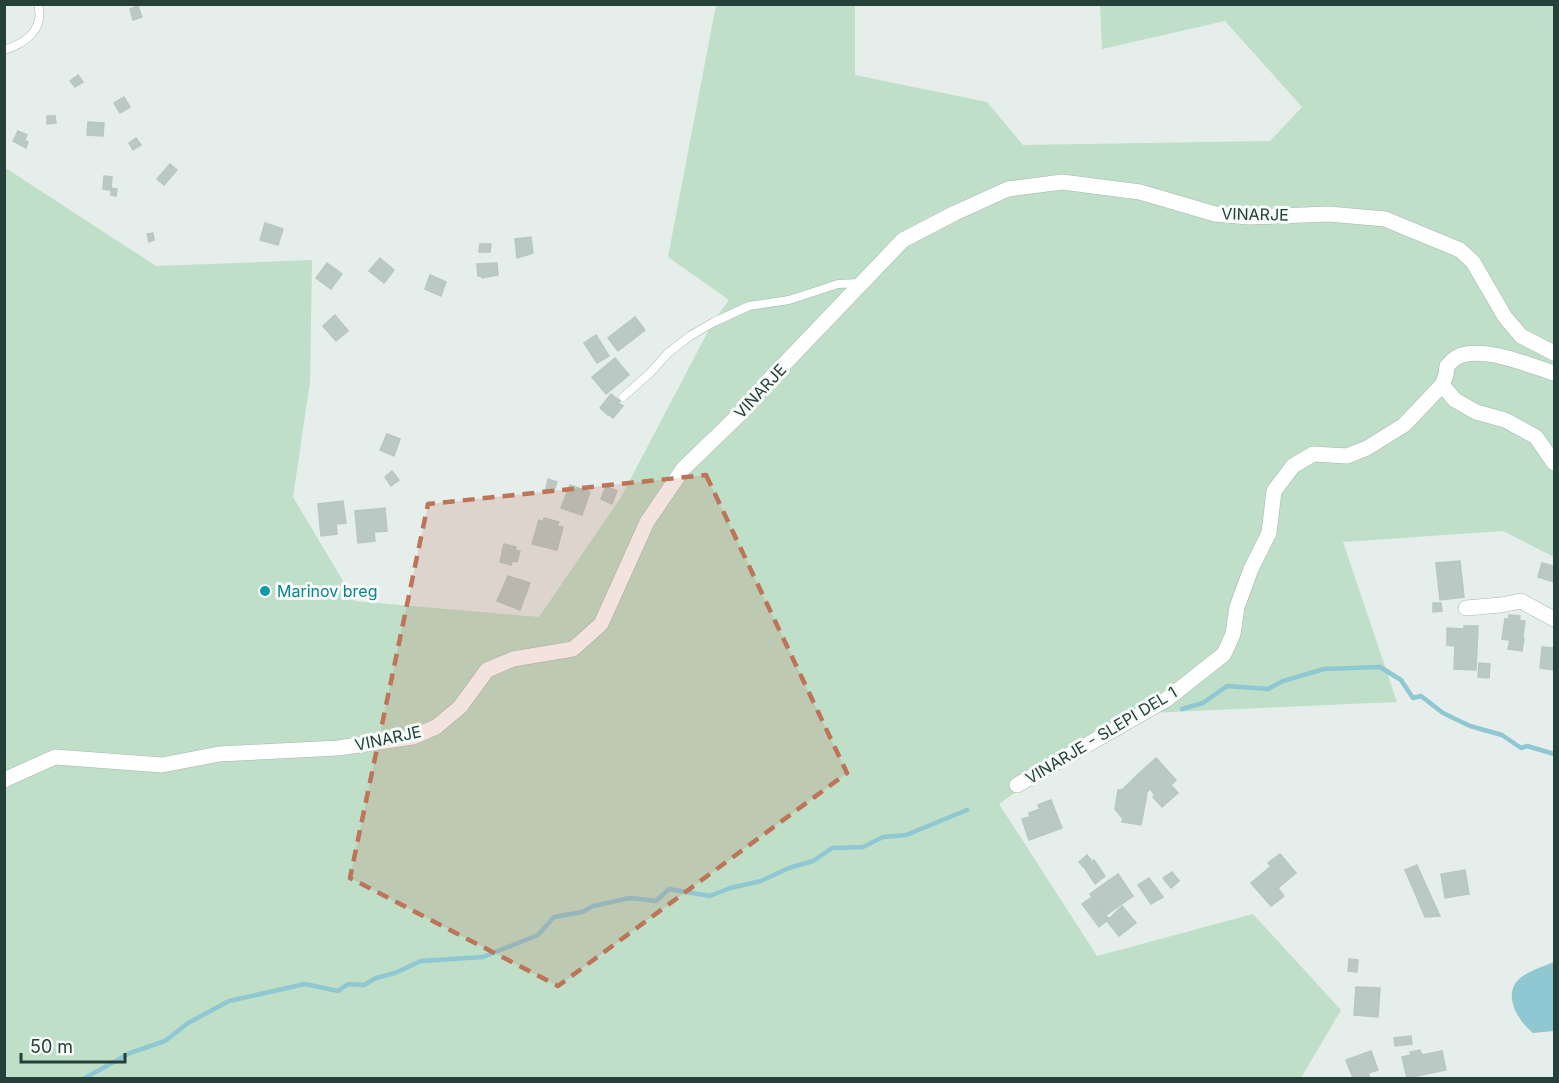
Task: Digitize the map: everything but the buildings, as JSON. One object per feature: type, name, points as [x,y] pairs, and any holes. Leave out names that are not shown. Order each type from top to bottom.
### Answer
[{"type":"street","name":"VINARJE","points":[[4,780],[55,757],[162,765],[219,754],[338,748],[414,736],[436,727],[460,707],[487,670],[513,659],[573,650],[602,624],[647,522],[683,469],[746,408],[768,381],[903,240],[1008,189],[1062,182],[1140,192],[1215,214],[1249,217],[1329,214],[1385,219],[1460,250],[1473,262],[1505,317],[1521,336],[1554,353]]},
{"type":"street","points":[[1554,373],[1495,356],[1466,354],[1454,358],[1447,366],[1442,386],[1455,399],[1476,412],[1505,420],[1536,437],[1554,463]]},
{"type":"street","name":"VINARJE - SLEPI DEL 1","points":[[1017,785],[1167,699],[1224,654],[1233,634],[1237,607],[1244,588],[1269,533],[1274,491],[1293,466],[1313,454],[1347,456],[1367,448],[1404,425],[1442,386]]},
{"type":"street","points":[[1466,608],[1521,601],[1554,619]]},
{"type":"lane","points":[[4,50],[27,40],[36,30],[40,13],[38,4]]},
{"type":"lane","points":[[622,397],[650,373],[668,353],[690,336],[714,322],[749,306],[789,300],[838,284],[860,283]]},
{"type":"highlighted area","points":[[706,475],[847,773],[558,986],[350,878],[428,504]]},
{"type":"green space","points":[[716,5],[855,5],[855,75],[987,102],[1023,145],[1270,141],[1302,107],[1225,21],[1102,49],[1100,5],[1554,5],[1554,557],[1503,531],[1343,542],[1397,702],[1126,714],[999,804],[1097,956],[1253,914],[1341,1010],[1301,1078],[5,1078],[4,167],[156,266],[312,260],[310,382],[293,497],[355,601],[539,617],[621,497],[713,322],[729,300],[668,257]]},
{"type":"water","points":[[1554,962],[1554,1031],[1533,1033],[1521,1021],[1513,1005],[1513,989],[1516,982],[1523,976]]},
{"type":"waterway","points":[[1182,709],[1203,703],[1227,686],[1268,689],[1283,681],[1324,669],[1380,667],[1401,680],[1413,698],[1421,696],[1443,713],[1470,726],[1502,735],[1521,748],[1527,746],[1554,754]]},
{"type":"waterway","points":[[85,1078],[130,1053],[165,1041],[188,1023],[229,1001],[305,984],[338,991],[348,984],[364,985],[421,961],[483,957],[538,935],[554,917],[582,912],[593,906],[630,898],[656,901],[669,889],[710,896],[730,888],[761,881],[789,868],[813,861],[832,848],[863,847],[883,837],[906,835],[967,810]]},
{"type":"place","name":"Marinov breg","points":[[265,591]]}]
